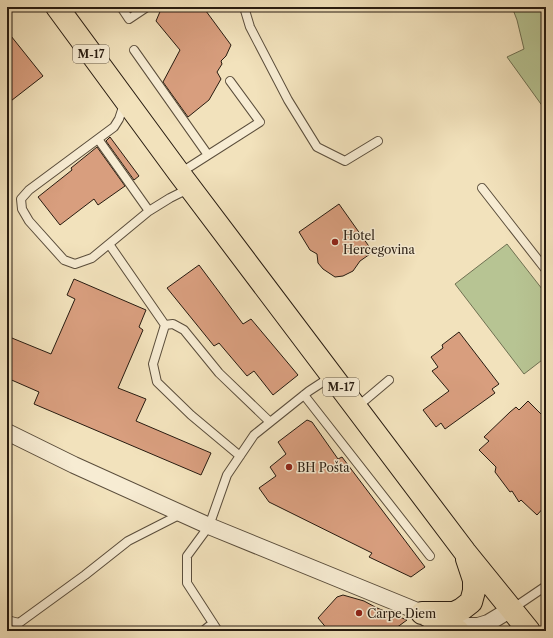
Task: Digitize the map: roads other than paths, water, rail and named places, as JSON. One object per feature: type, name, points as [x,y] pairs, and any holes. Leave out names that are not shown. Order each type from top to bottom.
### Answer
[{"type":"main road","name":"M-17","points":[[63,12],[126,100],[332,376],[465,552],[529,631]]},
{"type":"main road","points":[[422,613],[454,613],[471,602],[474,591],[474,580],[465,552]]},
{"type":"main road","points":[[422,613],[458,631]]},
{"type":"street","points":[[7,432],[74,465],[181,514],[422,613],[464,626],[478,626],[498,618],[511,609]]},
{"type":"lane","points":[[121,7],[129,18],[147,7]]},
{"type":"lane","points":[[244,7],[250,26],[288,100],[317,147],[345,161],[378,141]]},
{"type":"lane","points":[[134,50],[208,155]]},
{"type":"lane","points":[[126,100],[119,119],[114,127],[29,190],[21,199],[22,209],[29,221],[64,260],[75,264],[92,258],[149,211],[180,193],[186,181],[208,155],[260,122],[230,81]]},
{"type":"lane","points":[[98,139],[149,211]]},
{"type":"lane","points":[[482,188],[546,270]]},
{"type":"lane","points":[[109,244],[165,326]]},
{"type":"lane","points":[[165,326],[173,324],[184,330],[219,373],[270,422]]},
{"type":"lane","points":[[165,326],[153,364],[157,382],[192,415],[240,456]]},
{"type":"lane","points":[[218,631],[186,583],[187,556],[209,526],[227,474],[254,435],[304,395],[332,376]]},
{"type":"lane","points":[[356,407],[389,380]]},
{"type":"lane","points":[[304,395],[430,556]]},
{"type":"lane","points":[[9,631],[85,576],[128,541],[181,514]]},
{"type":"lane","points":[[511,609],[546,586]]},
{"type":"lane","points":[[7,620],[19,623]]},
{"type":"lane","points":[[203,631],[213,623]]},
{"type":"place","name":"Hotel Hercegovina","points":[[335,242]]},
{"type":"place","name":"BH Pošta","points":[[289,467]]},
{"type":"place","name":"Carpe Diem","points":[[359,613]]}]
